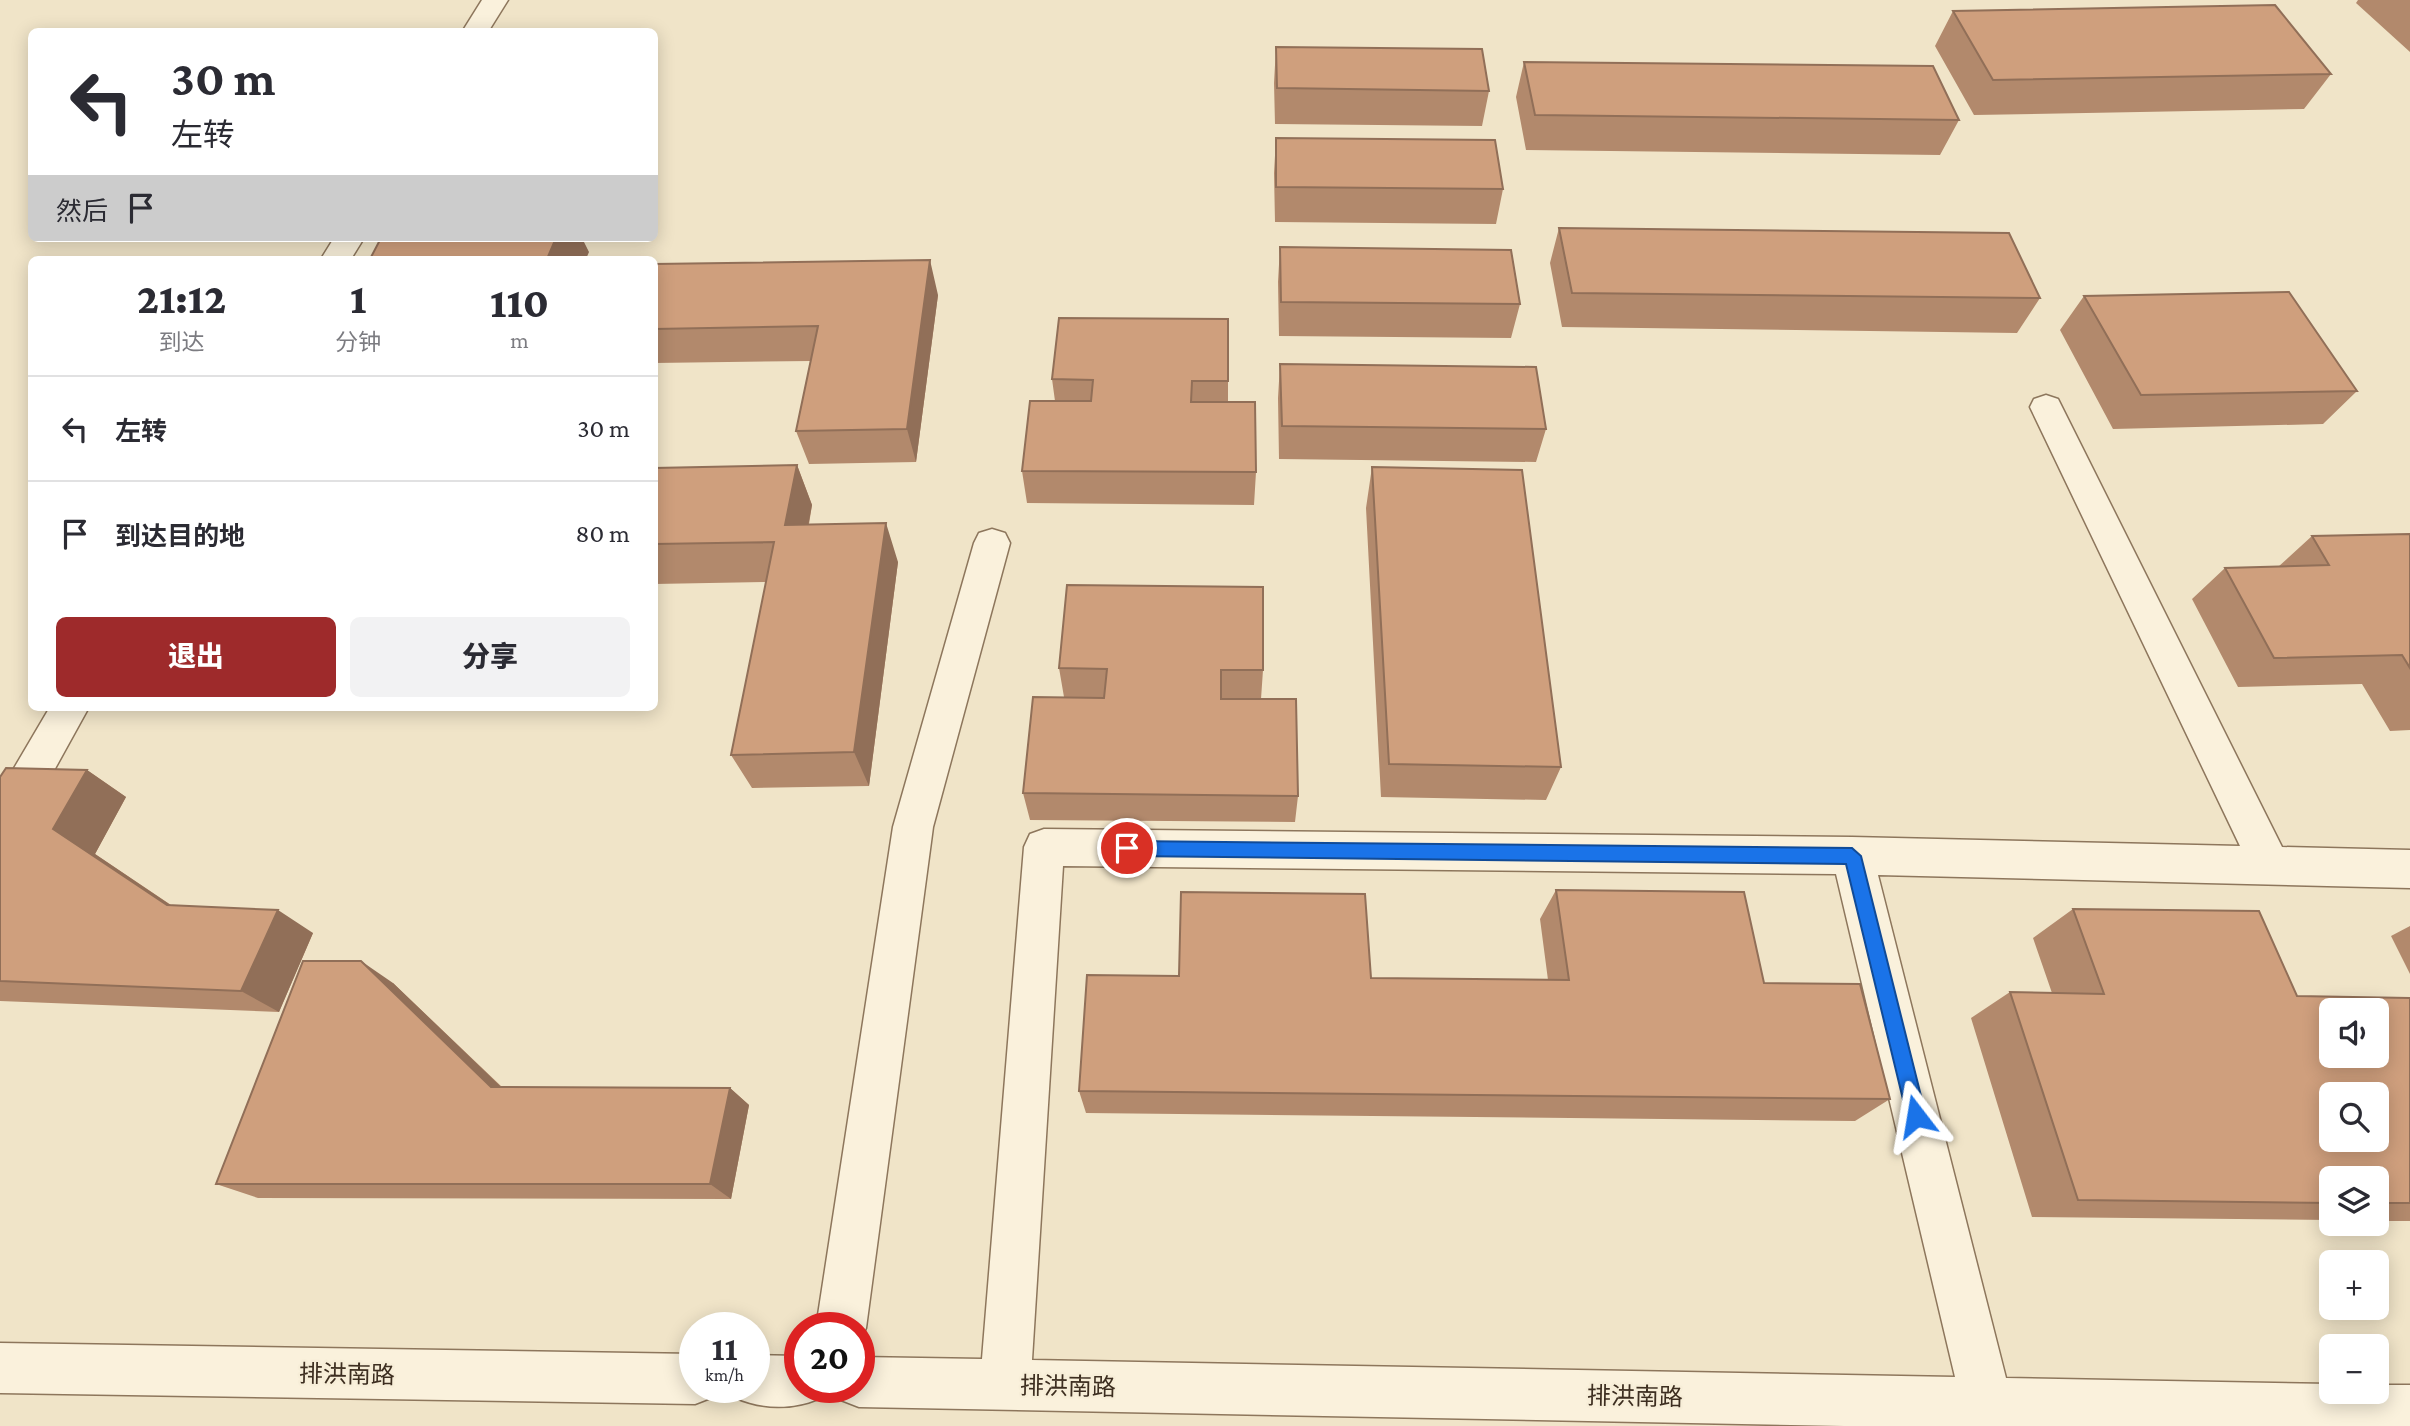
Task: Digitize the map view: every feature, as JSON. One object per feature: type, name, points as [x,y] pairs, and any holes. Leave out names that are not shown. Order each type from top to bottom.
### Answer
[{"type":"street","points":[[478,28],[495,0]]},
{"type":"street","points":[[2046,407],[2270,865]]},
{"type":"street","points":[[843,1312],[914,827],[992,543]]},
{"type":"street","points":[[0,830],[68,711]]},
{"type":"street","points":[[1004,1385],[1044,848],[1852,856],[2410,869]]},
{"type":"street","points":[[1852,856],[1987,1402]]},
{"type":"street","name":"排洪南路","points":[[0,1368],[679,1379]]},
{"type":"street","name":"排洪南路","points":[[875,1382],[1004,1385],[1456,1409],[1987,1402],[2410,1410]]},
{"type":"building","points":[[2275,5],[2331,74],[1993,80],[1953,11]]},
{"type":"building","points":[[1276,47],[1482,49],[1489,91],[1277,88]]},
{"type":"building","points":[[1524,62],[1933,66],[1959,120],[1535,115]]},
{"type":"building","points":[[1276,138],[1495,140],[1503,189],[1276,187]]},
{"type":"building","points":[[1559,228],[2009,233],[2040,298],[1572,293]]},
{"type":"building","points":[[379,242],[554,242],[548,256],[372,256]]},
{"type":"building","points":[[1280,247],[1511,250],[1520,304],[1281,302]]},
{"type":"building","points":[[930,260],[907,429],[796,431],[818,326],[658,329],[658,264]]},
{"type":"building","points":[[2289,292],[2357,391],[2141,395],[2084,296]]},
{"type":"building","points":[[1059,318],[1228,319],[1228,381],[1192,381],[1191,402],[1255,402],[1256,472],[1022,471],[1030,401],[1091,401],[1093,380],[1052,379]]},
{"type":"building","points":[[1280,364],[1536,367],[1546,429],[1282,426]]},
{"type":"building","points":[[797,465],[785,525],[886,523],[854,752],[731,755],[774,542],[658,544],[658,468]]},
{"type":"building","points":[[1372,467],[1522,470],[1561,767],[1389,764]]},
{"type":"building","points":[[2410,534],[2410,668],[2402,655],[2274,658],[2225,568],[2329,565],[2312,536]]},
{"type":"building","points":[[1067,585],[1263,587],[1263,670],[1221,670],[1221,699],[1296,699],[1298,796],[1023,793],[1033,697],[1104,698],[1107,669],[1059,668]]},
{"type":"building","points":[[6,768],[87,770],[53,829],[167,905],[278,910],[241,991],[0,981],[0,777]]},
{"type":"building","points":[[1556,890],[1744,892],[1764,983],[1860,984],[1890,1099],[1079,1091],[1087,975],[1179,976],[1181,892],[1365,894],[1371,978],[1569,980]]},
{"type":"building","points":[[2073,909],[2259,911],[2297,996],[2410,998],[2410,1203],[2389,1203],[2389,1166],[2319,1166],[2319,1203],[2078,1200],[2010,992],[2104,994]]},
{"type":"building","points":[[303,961],[361,961],[491,1087],[730,1088],[710,1184],[216,1184]]},
{"type":"route","points":[[1127,848],[1852,856],[1916,1116]]}]
